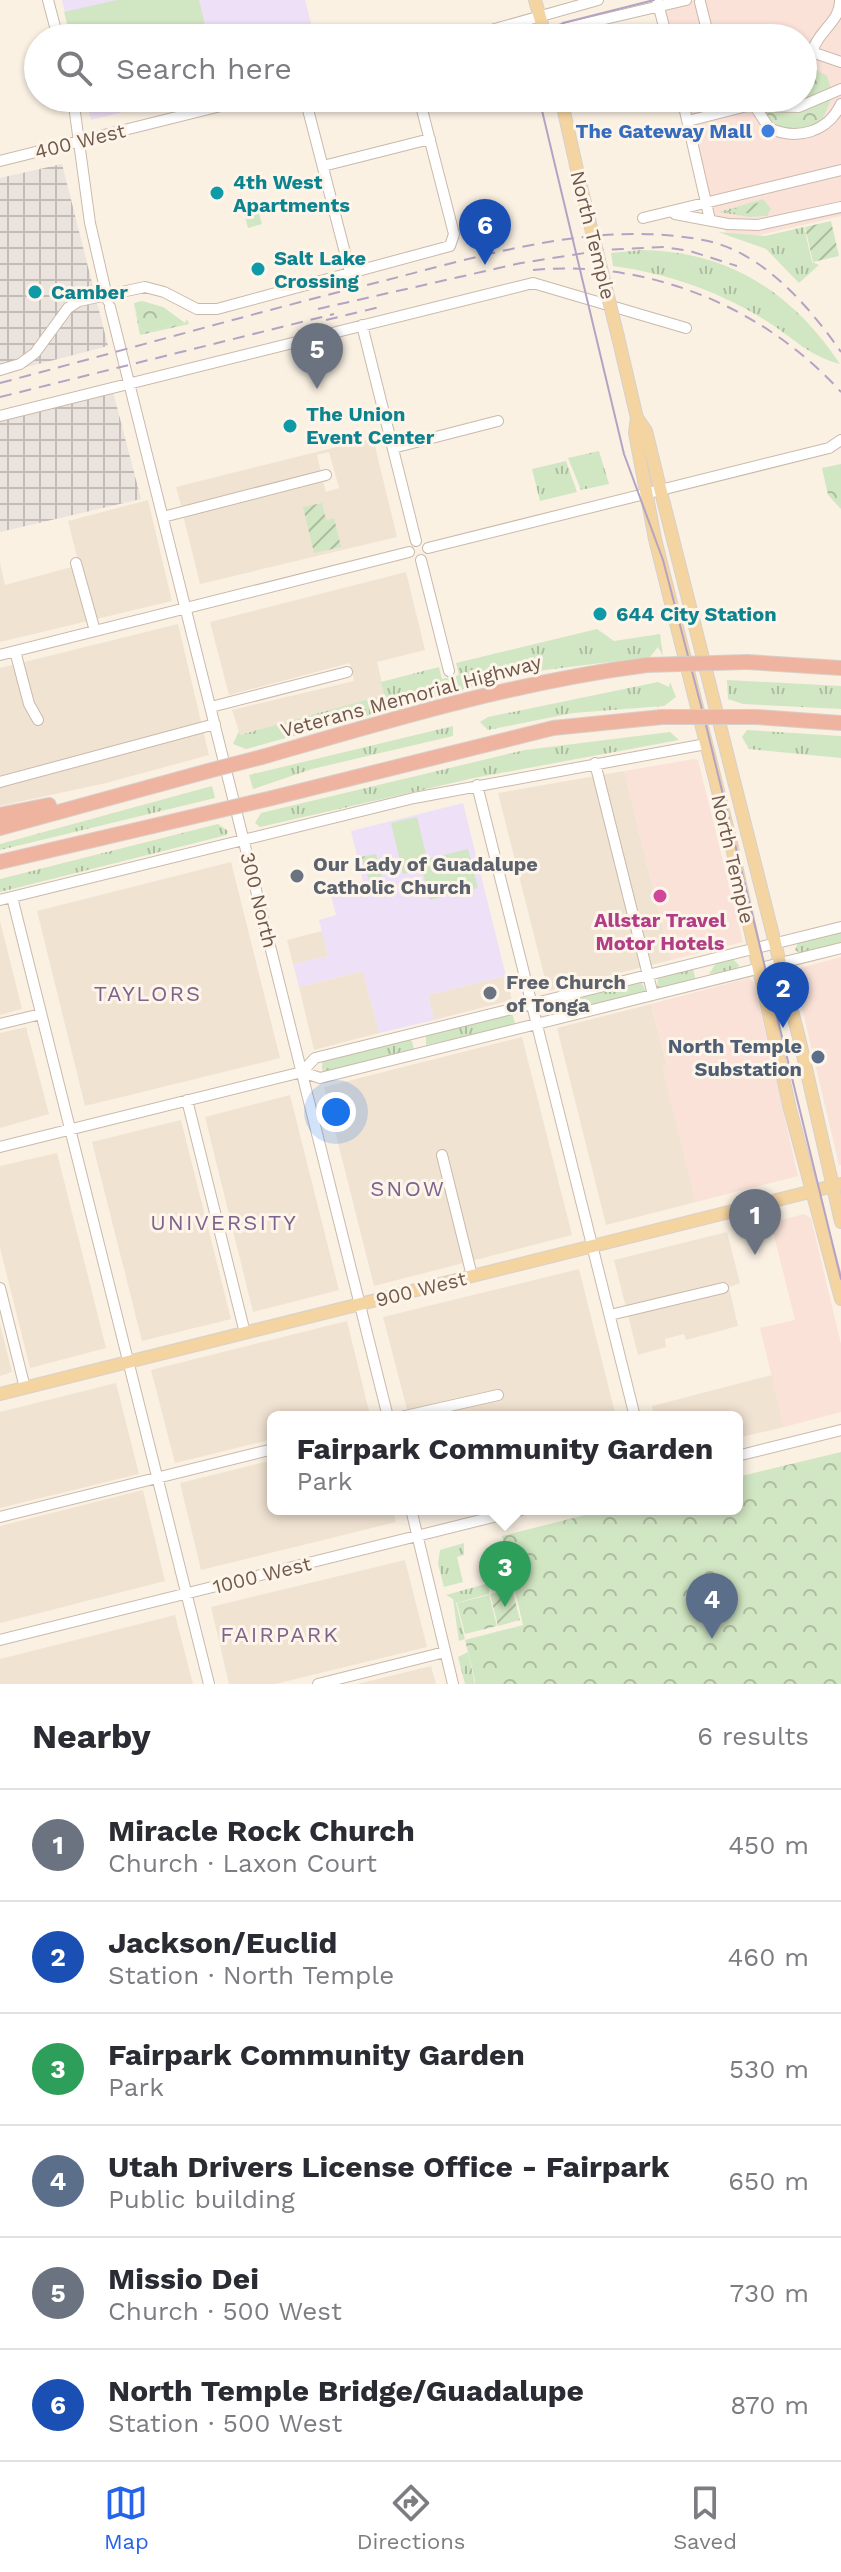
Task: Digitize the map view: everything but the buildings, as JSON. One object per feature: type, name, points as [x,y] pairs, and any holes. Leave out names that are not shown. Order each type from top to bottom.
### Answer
[{"type":"highway","name":"Veterans Memorial Highway","points":[[0,828],[478,695],[570,675],[647,665],[747,662],[841,668]]},
{"type":"highway","points":[[0,862],[553,728],[662,717],[757,717],[841,723]]},
{"type":"highway","points":[[0,815],[144,788]]},
{"type":"highway","points":[[0,871],[149,825]]},
{"type":"main road","points":[[535,0],[542,24]]},
{"type":"main road","name":"North Temple","points":[[564,112],[637,418],[635,433],[646,492],[811,1192],[841,1299]]},
{"type":"main road","name":"North Temple","points":[[637,418],[646,431],[837,1185],[841,1222]]},
{"type":"main road","name":"900 West","points":[[0,1394],[837,1185]]},
{"type":"street","points":[[48,0],[54,24]]},
{"type":"street","points":[[510,24],[598,0]]},
{"type":"street","points":[[583,24],[658,2],[686,0]]},
{"type":"street","points":[[817,38],[840,9],[840,0]]},
{"type":"street","points":[[658,2],[664,24]]},
{"type":"street","points":[[700,2],[706,24]]},
{"type":"street","points":[[817,53],[841,62]]},
{"type":"street","points":[[817,99],[841,89]]},
{"type":"street","points":[[759,112],[769,128],[791,135],[824,127],[841,104]]},
{"type":"street","name":"300 North","points":[[76,112],[90,223],[110,307],[387,1411]]},
{"type":"street","name":"400 West","points":[[0,161],[197,112]]},
{"type":"street","points":[[309,112],[350,272]]},
{"type":"street","points":[[0,370],[20,364],[35,353],[70,305],[107,294],[151,288],[197,309],[217,309],[447,247],[454,241],[423,112]]},
{"type":"street","points":[[686,112],[709,204],[710,220]]},
{"type":"street","points":[[688,121],[723,112]]},
{"type":"street","points":[[323,166],[430,139]]},
{"type":"street","points":[[643,218],[841,170]]},
{"type":"street","points":[[665,213],[758,225],[841,207]]},
{"type":"street","points":[[0,416],[533,283],[686,328]]},
{"type":"street","points":[[0,655],[409,552],[416,541],[362,325]]},
{"type":"street","points":[[393,448],[498,421]]},
{"type":"street","points":[[428,548],[829,448],[841,440]]},
{"type":"street","points":[[829,448],[841,451]]},
{"type":"street","points":[[163,517],[326,475]]},
{"type":"street","points":[[409,552],[414,560],[428,555],[424,542],[416,541]]},
{"type":"street","points":[[421,560],[449,671]]},
{"type":"street","points":[[76,563],[95,631]]},
{"type":"street","points":[[15,651],[29,704],[38,720]]},
{"type":"street","points":[[211,707],[347,672]]},
{"type":"street","points":[[0,782],[215,724]]},
{"type":"street","points":[[0,900],[477,785],[706,744]]},
{"type":"street","points":[[595,763],[653,995]]},
{"type":"street","points":[[477,785],[634,1411]]},
{"type":"street","points":[[12,897],[209,1684]]},
{"type":"street","points":[[302,1072],[315,1058],[841,927]]},
{"type":"street","points":[[0,1147],[302,1072],[320,1078],[841,948]]},
{"type":"street","points":[[0,1024],[41,1014]]},
{"type":"street","points":[[187,1100],[245,1333]]},
{"type":"street","points":[[442,1155],[472,1276]]},
{"type":"street","points":[[0,1288],[25,1388]]},
{"type":"street","points":[[610,1315],[723,1288]]},
{"type":"street","points":[[427,1411],[498,1395]]},
{"type":"street","points":[[743,1454],[841,1430]]},
{"type":"street","points":[[0,1517],[267,1450]]},
{"type":"street","points":[[413,1515],[453,1684]]},
{"type":"street","name":"1000 West","points":[[0,1640],[501,1515]]},
{"type":"street","points":[[318,1684],[445,1652]]},
{"type":"shaded area","points":[[62,0],[305,0],[311,24],[68,24]]},
{"type":"shaded area","name":"The Gateway Mall","points":[[695,0],[841,0],[841,216],[756,236],[727,233],[710,212],[684,112],[817,112],[817,24],[663,24],[667,7]]},
{"type":"shaded area","points":[[89,112],[123,112],[91,120]]},
{"type":"shaded area","points":[[62,164],[108,346],[0,374],[0,178]]},
{"type":"shaded area","points":[[113,392],[141,499],[0,532],[0,421]]},
{"type":"shaded area","points":[[373,438],[397,537],[200,584],[183,515],[323,481],[326,492],[339,488],[329,452],[317,455],[321,472],[182,509],[176,487]]},
{"type":"shaded area","points":[[148,500],[172,601],[0,642],[0,563],[5,585],[79,565],[68,521]]},
{"type":"shaded area","points":[[406,572],[425,650],[377,662],[385,695],[240,735],[232,710],[354,681],[350,663],[229,695],[210,622]]},
{"type":"shaded area","points":[[178,624],[209,755],[106,783],[0,806],[0,668]]},
{"type":"shaded area","points":[[698,760],[743,942],[671,960],[624,771]]},
{"type":"shaded area","points":[[624,771],[671,960],[548,991],[498,793]]},
{"type":"shaded area","points":[[463,803],[506,976],[428,995],[434,1020],[379,1033],[363,971],[299,987],[293,964],[328,956],[319,920],[336,915],[330,891],[363,881],[351,831]]},
{"type":"shaded area","points":[[231,862],[280,1058],[85,1106],[37,911]]},
{"type":"shaded area","points":[[0,921],[22,1009],[0,1015]]},
{"type":"shaded area","points":[[322,931],[328,956],[293,964],[287,940]]},
{"type":"shaded area","points":[[841,957],[841,1165],[839,1165],[793,970]]},
{"type":"shaded area","points":[[363,971],[379,1033],[314,1050],[299,987]]},
{"type":"shaded area","points":[[506,976],[512,1000],[434,1020],[428,995]]},
{"type":"shaded area","points":[[749,978],[754,982],[798,1176],[696,1202],[662,1067],[667,1065],[651,1004]]},
{"type":"shaded area","points":[[651,1004],[667,1066],[663,1068],[696,1202],[606,1225],[557,1028]]},
{"type":"shaded area","points":[[26,1027],[49,1114],[0,1128],[0,1033]]},
{"type":"shaded area","points":[[522,1037],[572,1235],[374,1286],[324,1087]]},
{"type":"shaded area","points":[[290,1095],[339,1290],[253,1312],[205,1117]]},
{"type":"shaded area","points":[[181,1120],[231,1319],[142,1341],[92,1142]]},
{"type":"shaded area","points":[[57,1153],[106,1348],[30,1368],[0,1248],[0,1166]]},
{"type":"shaded area","points":[[804,1214],[811,1218],[841,1344],[841,1412],[784,1427],[760,1328],[795,1320],[771,1223]]},
{"type":"shaded area","points":[[727,1232],[740,1283],[729,1287],[738,1326],[686,1340],[684,1334],[665,1339],[666,1347],[638,1355],[614,1260]]},
{"type":"shaded area","points":[[579,1269],[614,1411],[407,1411],[383,1317]]},
{"type":"shaded area","points":[[347,1321],[369,1411],[267,1411],[267,1440],[175,1463],[151,1370]]},
{"type":"shaded area","points":[[0,1324],[12,1372],[0,1376]]},
{"type":"shaded area","points":[[772,1375],[784,1427],[743,1437],[743,1411],[653,1411],[652,1406]]},
{"type":"shaded area","points":[[116,1383],[139,1474],[0,1508],[0,1412]]},
{"type":"shaded area","points":[[267,1461],[267,1515],[394,1515],[396,1522],[201,1570],[180,1483]]},
{"type":"shaded area","points":[[143,1490],[165,1581],[0,1623],[0,1526]]},
{"type":"shaded area","points":[[405,1560],[427,1647],[275,1684],[229,1684],[211,1607]]},
{"type":"shaded area","points":[[175,1615],[193,1684],[0,1684],[0,1659]]},
{"type":"shaded area","points":[[431,1666],[436,1684],[357,1684]]},
{"type":"green space","points":[[117,0],[199,0],[205,24],[67,24],[64,12]]},
{"type":"green space","points":[[817,70],[827,76],[833,95],[822,120],[793,130],[775,126],[764,112],[817,112]]},
{"type":"green space","points":[[255,199],[262,224],[248,228],[241,202]]},
{"type":"green space","points":[[763,199],[771,209],[767,216],[749,217],[719,212]]},
{"type":"green space","points":[[761,202],[759,208],[764,214],[724,212]]},
{"type":"green space","points":[[831,221],[839,256],[813,262],[805,227]]},
{"type":"green space","points":[[804,227],[812,262],[819,265],[799,283],[766,249],[718,232],[765,236]]},
{"type":"green space","points":[[641,250],[702,258],[755,280],[801,316],[840,364],[808,350],[743,307],[707,291],[652,273],[613,266],[611,253]]},
{"type":"green space","points":[[142,301],[163,307],[185,323],[149,332],[140,328],[134,303]]},
{"type":"green space","points":[[134,304],[140,328],[149,332],[185,323],[187,319],[189,324],[140,335]]},
{"type":"green space","points":[[599,451],[609,484],[581,490],[568,458]]},
{"type":"green space","points":[[566,461],[577,492],[540,501],[532,469]]},
{"type":"green space","points":[[841,464],[841,509],[828,495],[822,468]]},
{"type":"green space","points":[[322,503],[326,520],[334,518],[341,547],[314,553],[303,507]]},
{"type":"green space","points":[[597,629],[614,641],[660,634],[663,656],[658,647],[650,657],[545,670],[246,749],[233,744],[239,731],[240,735],[384,695],[381,682],[439,667],[442,679],[459,675],[456,663]]},
{"type":"green space","points":[[727,680],[841,686],[841,709],[743,704],[728,699]]},
{"type":"green space","points":[[658,682],[669,687],[670,682],[676,697],[664,706],[573,713],[488,730],[480,722],[488,717]]},
{"type":"green space","points":[[453,726],[453,736],[312,769],[253,789],[249,775]]},
{"type":"green space","points":[[747,730],[841,736],[841,758],[749,749],[742,737]]},
{"type":"green space","points":[[670,732],[679,740],[474,778],[260,827],[255,823],[261,813],[525,750]]},
{"type":"green space","points":[[212,786],[215,798],[0,850],[0,844]]},
{"type":"green space","points":[[417,817],[427,859],[468,849],[478,888],[430,900],[422,870],[403,874],[391,823]]},
{"type":"green space","points":[[218,824],[228,831],[227,835],[0,892],[0,879]]},
{"type":"green space","points":[[376,854],[383,882],[371,885],[361,857]]},
{"type":"green space","points":[[841,931],[841,945],[801,954],[795,950],[798,942]]},
{"type":"green space","points":[[733,959],[739,965],[738,970],[709,974],[716,963]]},
{"type":"green space","points":[[693,969],[696,981],[657,991],[658,977]]},
{"type":"green space","points":[[641,981],[646,992],[555,1014],[556,1002]]},
{"type":"green space","points":[[512,1013],[516,1026],[426,1045],[426,1034]]},
{"type":"green space","points":[[407,1039],[412,1041],[414,1050],[323,1072],[322,1061]]},
{"type":"green space","points":[[841,1452],[841,1684],[476,1684],[465,1640],[523,1625],[502,1536],[585,1515],[743,1515],[743,1476]]},
{"type":"green space","points":[[464,1543],[464,1555],[457,1557],[463,1582],[444,1587],[438,1564],[440,1550]]},
{"type":"green space","points":[[489,1583],[489,1594],[456,1603],[465,1639],[459,1641],[453,1599],[446,1595]]},
{"type":"green space","points":[[512,1588],[520,1620],[498,1626],[490,1594]]},
{"type":"green space","points":[[489,1595],[497,1626],[465,1634],[457,1603]]},
{"type":"green space","points":[[468,1652],[475,1684],[465,1684],[458,1657]]},
{"type":"tram line","points":[[562,24],[654,0]]},
{"type":"tram line","points":[[542,112],[624,454],[663,560],[705,721],[841,1279]]},
{"type":"railway","points":[[0,383],[464,260],[544,243],[624,234],[703,240],[745,256],[782,282],[814,316],[841,352]]},
{"type":"railway","points":[[318,309],[521,263],[604,250],[664,247],[690,251],[737,266]]},
{"type":"railway","points":[[533,270],[619,272],[661,281],[701,295],[740,313],[777,336],[841,392]]},
{"type":"railway","points":[[326,320],[380,307]]},
{"type":"railway","points":[[0,397],[334,314]]},
{"type":"place","name":"The Gateway Mall","points":[[768,131]]},
{"type":"place","name":"4th West Apartments","points":[[217,193]]},
{"type":"place","name":"North Temple Bridge/Guadalupe","points":[[485,265]]},
{"type":"place","name":"Salt Lake Crossing","points":[[258,269]]},
{"type":"place","name":"Camber","points":[[35,292]]},
{"type":"place","name":"Missio Dei","points":[[317,389]]},
{"type":"place","name":"The Union Event Center","points":[[290,426]]},
{"type":"place","name":"644 City Station","points":[[600,614]]},
{"type":"place","name":"Our Lady of Guadalupe Catholic Church","points":[[297,876]]},
{"type":"place","name":"Allstar Travel Motor Hotels","points":[[660,896]]},
{"type":"place","name":"Free Church of Tonga","points":[[490,993]]},
{"type":"place","name":"Jackson/Euclid","points":[[783,1028]]},
{"type":"place","name":"North Temple Substation","points":[[818,1057]]},
{"type":"place","name":"Miracle Rock Church","points":[[755,1255]]},
{"type":"place","name":"Fairpark Community Garden","points":[[505,1607]]},
{"type":"place","name":"Utah Drivers License Office - Fairpark","points":[[712,1639]]},
{"type":"district","name":"TAYLORS","points":[[148,993]]},
{"type":"district","name":"SNOW","points":[[408,1188]]},
{"type":"district","name":"UNIVERSITY","points":[[224,1222]]},
{"type":"district","name":"FAIRPARK","points":[[280,1634]]}]
